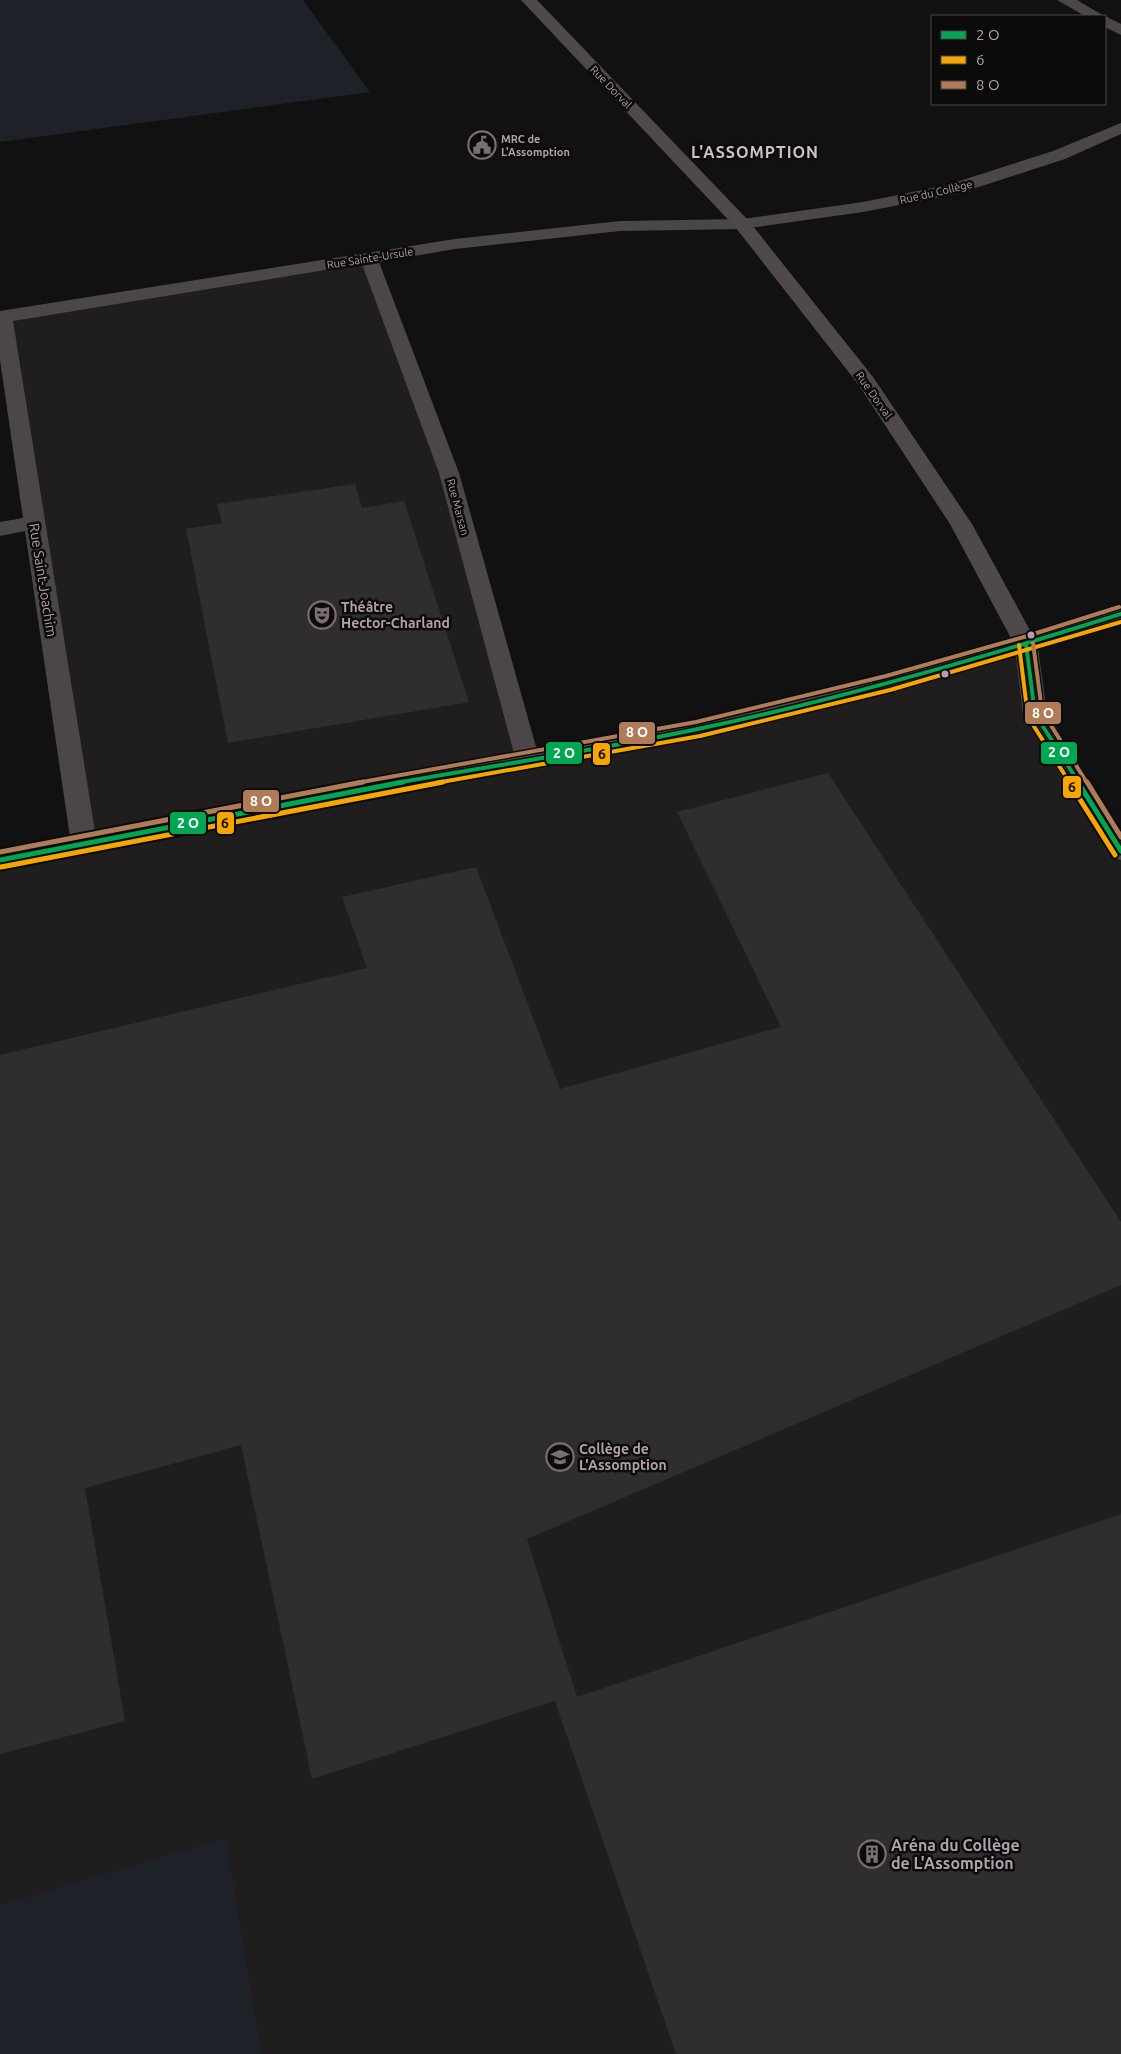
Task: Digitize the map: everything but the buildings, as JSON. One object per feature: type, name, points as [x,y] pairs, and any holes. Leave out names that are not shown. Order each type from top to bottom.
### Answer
[{"type":"street","name":"Rue Dorval","points":[[529,0],[742,224],[866,381],[961,524],[1026,644],[1035,714],[1121,851]]},
{"type":"street","points":[[1065,0],[1094,15]]},
{"type":"street","points":[[1106,22],[1121,30]]},
{"type":"street","name":"Rue du Collège","points":[[742,224],[863,207],[951,190],[1059,155],[1121,128]]},
{"type":"street","name":"Rue Sainte-Ursule","points":[[1,317],[455,244],[620,226],[742,224]]},
{"type":"street","name":"Rue Marsan","points":[[369,258],[449,473],[528,761]]},
{"type":"street","name":"Rue Saint-Joachim","points":[[1,317],[84,844]]},
{"type":"street","points":[[0,529],[34,523]]},
{"type":"street","points":[[0,860],[310,799],[528,761],[753,717],[1026,644],[1121,614]]},
{"type":"shaded area","points":[[0,0],[303,0],[370,92],[0,142]]},
{"type":"shaded area","name":"Collège de L'Assomption","points":[[369,258],[449,473],[528,761],[1026,644],[1035,714],[1121,851],[1121,2054],[0,2054],[0,860],[84,844],[3,316]]},
{"type":"shaded area","points":[[226,1838],[261,2054],[0,2054],[0,1905]]},
{"type":"transit line","points":[[0,852],[309,792],[696,722],[886,676],[1024,637],[1119,607]]},
{"type":"transit line","points":[[0,860],[310,799],[698,729],[888,683],[1026,644],[1121,614]]},
{"type":"transit line","name":"6","points":[[1,867],[311,806],[700,736],[890,690],[1028,651],[1121,622]]},
{"type":"transit line","points":[[1033,643],[1042,711],[1121,837]]},
{"type":"transit line","points":[[1026,644],[1035,714],[1121,851]]},
{"type":"transit line","name":"6","points":[[1019,645],[1028,717],[1115,855]]},
{"type":"place","name":"MRC de L'Assomption","points":[[482,145]]},
{"type":"place","name":"Théâtre Hector-Charland","points":[[322,615]]},
{"type":"place","name":"Collège de L'Assomption","points":[[560,1457]]},
{"type":"place","name":"Aréna du Collège de L'Assomption","points":[[872,1854]]},
{"type":"district","name":"L'ASSOMPTION","points":[[755,152]]}]
